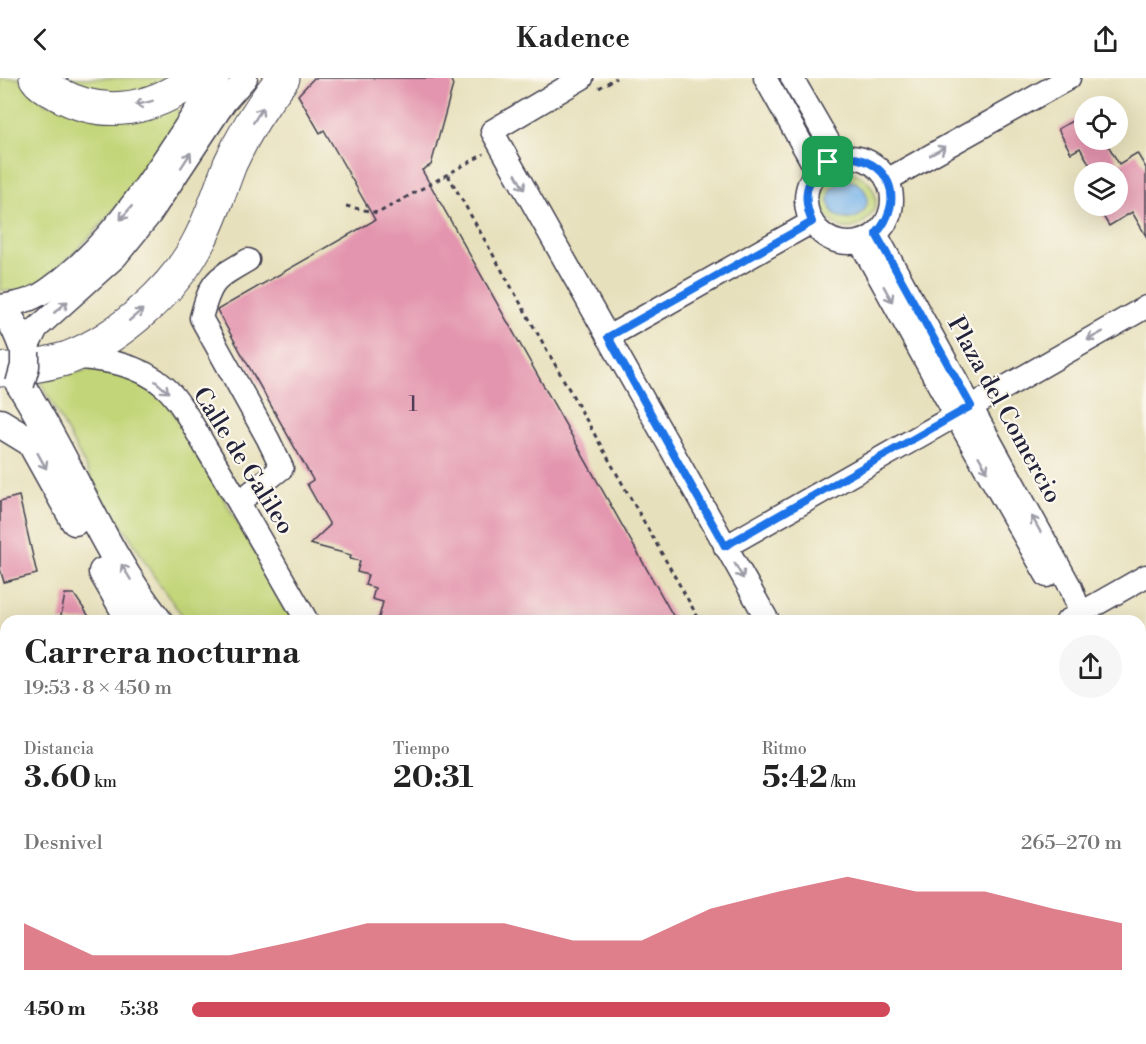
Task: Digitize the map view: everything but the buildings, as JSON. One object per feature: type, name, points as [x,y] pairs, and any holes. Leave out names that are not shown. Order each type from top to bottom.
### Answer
[{"type":"highway","points":[[36,78],[40,83],[75,103],[111,110],[147,104],[177,92],[196,78]]},
{"type":"highway","points":[[15,369],[69,357],[102,341],[159,296],[198,243],[231,162],[252,123],[283,78]]},
{"type":"main road","points":[[0,308],[13,324],[15,369],[9,404],[0,413]]},
{"type":"main road","points":[[15,369],[110,546],[153,615]]},
{"type":"main road","points":[[0,423],[31,442],[128,615]]},
{"type":"street","points":[[0,308],[36,297],[101,243],[133,205],[218,78]]},
{"type":"street","points":[[15,369],[37,328],[116,257],[150,215],[225,102],[246,78]]},
{"type":"street","points":[[582,78],[492,131],[765,615]]},
{"type":"street","points":[[765,78],[817,171]]},
{"type":"street","points":[[792,78],[830,144],[842,157]]},
{"type":"street","points":[[887,180],[1069,78]]},
{"type":"street","points":[[842,157],[855,157],[868,161],[879,169],[887,180],[892,194],[891,209],[886,223],[868,238],[846,244],[820,233],[807,210],[806,196],[809,182],[817,171],[828,162],[842,157]]},
{"type":"street","points":[[608,337],[812,222]]},
{"type":"street","name":"Plaza del Comercio","points":[[868,238],[963,411],[1058,595],[1073,615]]},
{"type":"street","points":[[239,502],[282,468],[201,318],[208,291],[221,275],[248,260]]},
{"type":"street","points":[[725,546],[1146,307]]},
{"type":"street","name":"Calle de Galileo","points":[[69,357],[109,361],[137,369],[165,387],[182,409],[239,502],[304,615]]},
{"type":"street","points":[[1083,615],[1146,576]]},
{"type":"path","points":[[448,175],[697,615]]},
{"type":"green space","points":[[0,78],[18,78],[46,104],[175,106],[182,115],[149,164],[113,211],[73,254],[27,292],[0,290]]},
{"type":"green space","points":[[67,78],[169,78],[144,92],[92,93]]},
{"type":"green space","points":[[851,172],[864,179],[873,190],[875,204],[873,211],[868,218],[855,227],[843,227],[832,221],[824,211],[821,198],[824,186],[833,177]],"holes":[[[856,182],[865,193],[865,208],[853,217],[837,214],[831,208],[829,199],[833,188]]]},
{"type":"green space","points":[[102,367],[162,393],[292,615],[182,615],[151,572],[126,531],[108,509],[40,380]]},
{"type":"water","points":[[848,181],[861,187],[867,200],[861,213],[848,219],[835,213],[829,200],[835,187]]},
{"type":"route","points":[[842,157],[855,157],[868,161],[879,169],[887,180],[892,194],[891,209],[886,223],[876,234],[971,406],[725,546],[608,337],[812,222],[807,210],[806,196],[809,182],[828,162],[842,157]]}]
